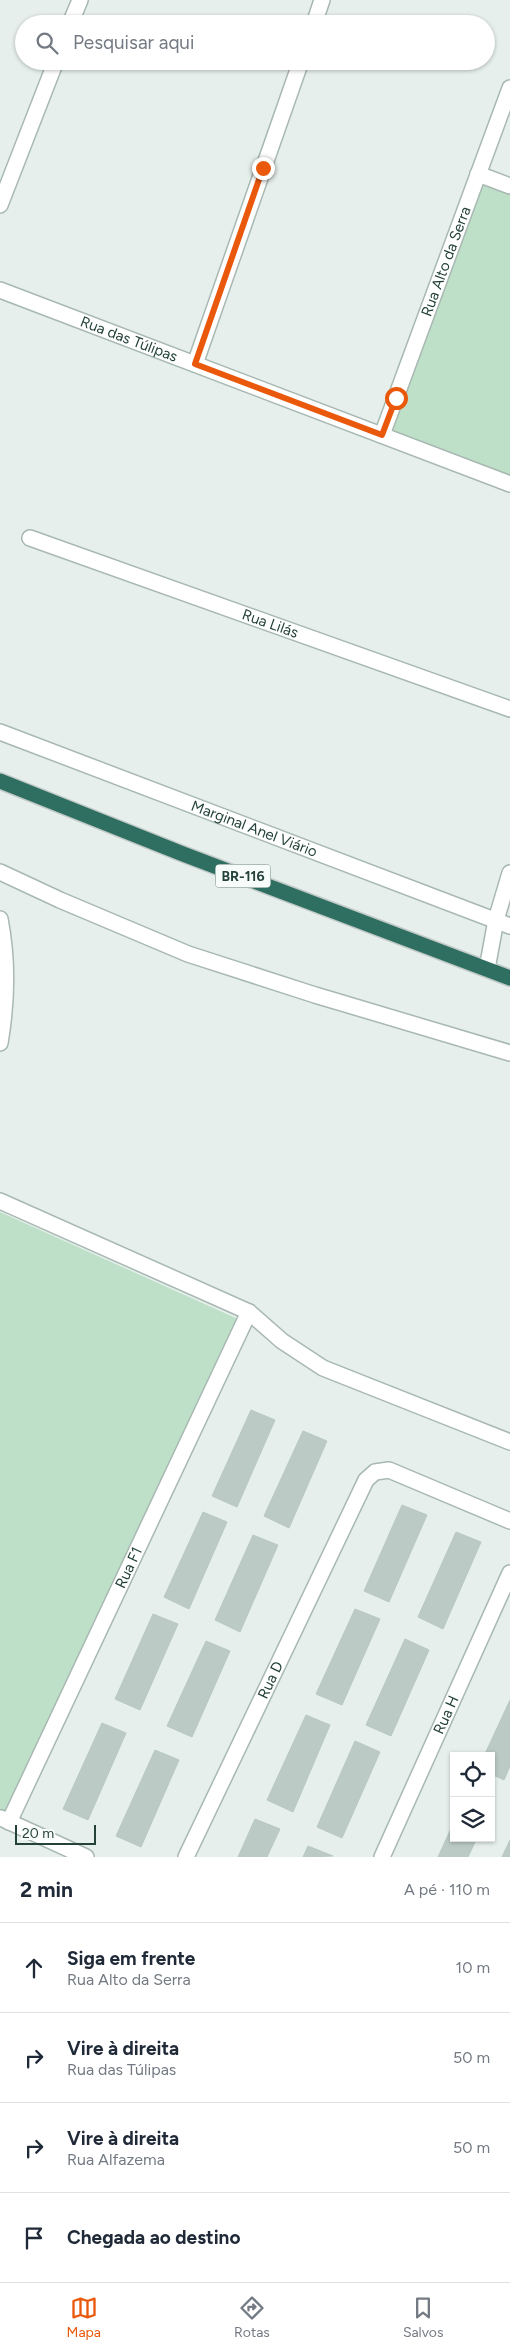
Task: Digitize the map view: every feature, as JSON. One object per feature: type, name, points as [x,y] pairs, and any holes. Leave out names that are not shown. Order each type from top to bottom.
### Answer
[{"type":"highway","name":"BR-116","points":[[0,781],[183,854],[510,978]]},
{"type":"street","points":[[74,15],[80,0]]},
{"type":"street","points":[[317,15],[322,0]]},
{"type":"street","points":[[0,205],[52,70]]},
{"type":"street","points":[[195,364],[298,70]]},
{"type":"street","name":"Rua Alto da Serra","points":[[382,435],[510,88]]},
{"type":"street","points":[[478,174],[510,186]]},
{"type":"street","name":"Rua das Túlipas","points":[[0,290],[510,484]]},
{"type":"street","name":"Rua Lilás","points":[[30,538],[510,709]]},
{"type":"street","name":"Marginal Anel Viário","points":[[0,732],[510,926]]},
{"type":"street","points":[[0,872],[60,900],[188,954],[315,995],[510,1053]]},
{"type":"street","points":[[486,969],[496,920],[510,873]]},
{"type":"street","points":[[0,919],[5,968],[4,1010],[0,1043]]},
{"type":"street","points":[[0,1200],[249,1312],[282,1341],[323,1368],[510,1442]]},
{"type":"street","name":"Rua F1","points":[[4,1820],[249,1312]]},
{"type":"street","name":"Rua D","points":[[186,1857],[366,1480],[375,1472],[389,1470],[510,1521]]},
{"type":"street","name":"Rua H","points":[[382,1857],[510,1573]]},
{"type":"street","points":[[4,1820],[86,1857]]},
{"type":"green space","points":[[478,174],[510,186],[510,484],[382,435]]},
{"type":"green space","points":[[0,1212],[238,1319],[9,1822],[0,1818]]},
{"type":"building","points":[[251,1410],[275,1420],[237,1507],[212,1496]]},
{"type":"building","points":[[303,1431],[327,1441],[289,1528],[264,1516]]},
{"type":"building","points":[[402,1505],[427,1515],[389,1602],[364,1591]]},
{"type":"building","points":[[203,1512],[227,1522],[189,1609],[164,1597]]},
{"type":"building","points":[[456,1532],[481,1542],[443,1629],[418,1617]]},
{"type":"building","points":[[253,1535],[278,1545],[240,1632],[215,1620]]},
{"type":"building","points":[[355,1609],[380,1619],[342,1705],[316,1694]]},
{"type":"building","points":[[153,1614],[178,1624],[140,1710],[115,1699]]},
{"type":"building","points":[[405,1639],[429,1650],[391,1736],[366,1725]]},
{"type":"building","points":[[206,1641],[230,1651],[192,1737],[167,1726]]},
{"type":"building","points":[[510,1700],[510,1766],[504,1780],[495,1776],[495,1752],[486,1752]]},
{"type":"building","points":[[306,1715],[330,1725],[293,1812],[267,1800]]},
{"type":"building","points":[[102,1723],[126,1733],[88,1820],[63,1809]]},
{"type":"building","points":[[355,1741],[380,1752],[342,1838],[317,1827]]},
{"type":"building","points":[[155,1750],[179,1760],[141,1847],[116,1836]]},
{"type":"building","points":[[255,1819],[280,1829],[267,1857],[238,1857]]},
{"type":"building","points":[[450,1831],[450,1842],[475,1842],[468,1857],[438,1857]]},
{"type":"building","points":[[510,1840],[510,1857],[502,1857]]},
{"type":"building","points":[[308,1846],[333,1856],[303,1857]]},
{"type":"route","points":[[263,168],[195,364],[382,435],[396,398]]}]
